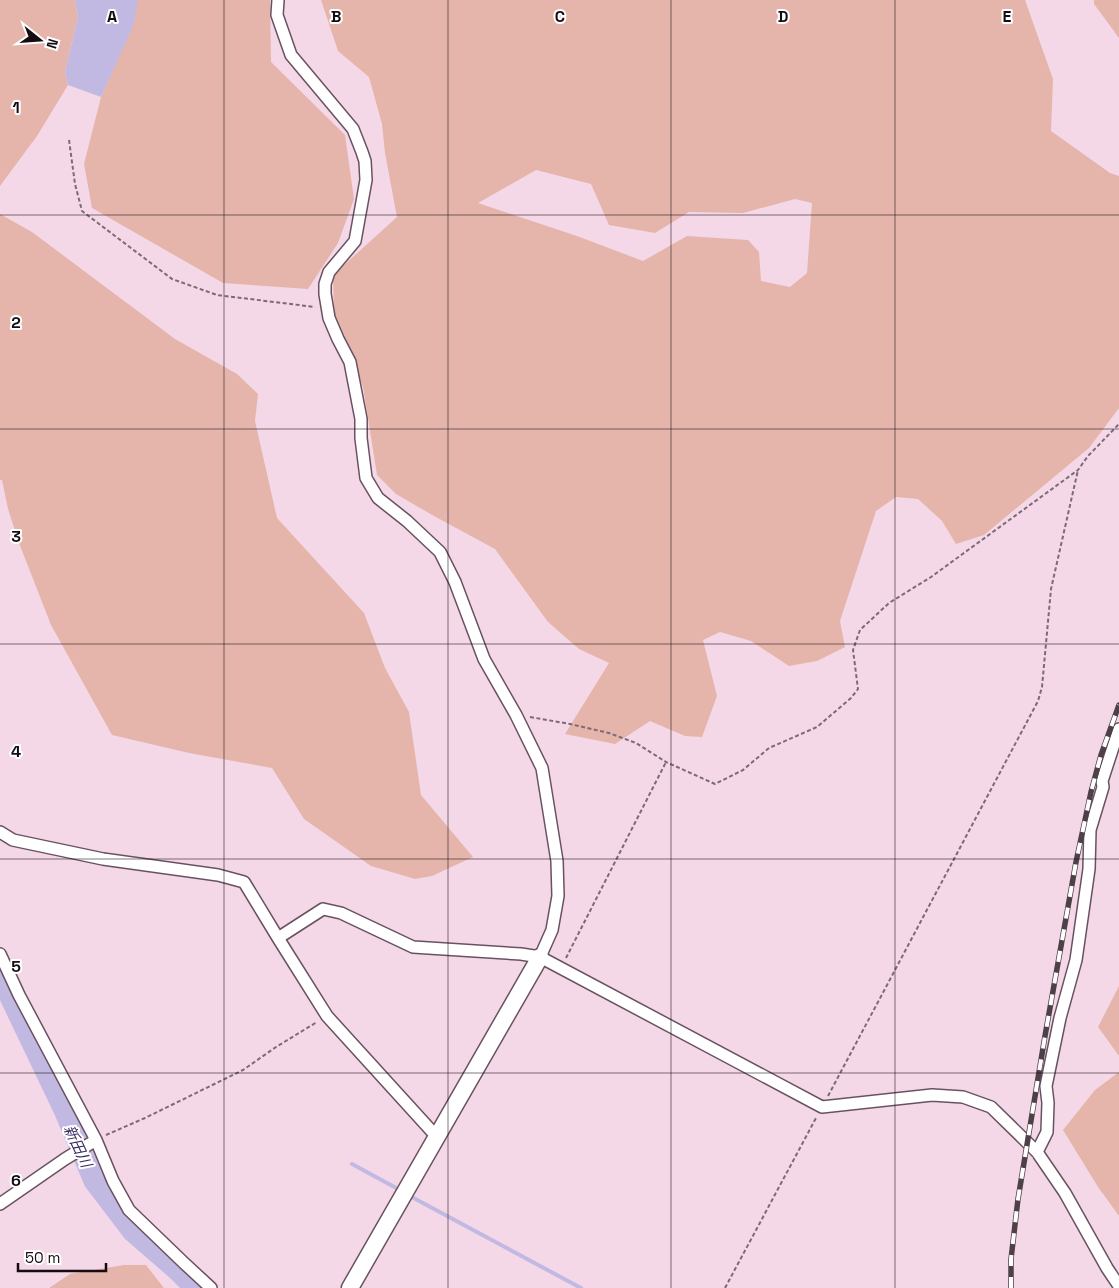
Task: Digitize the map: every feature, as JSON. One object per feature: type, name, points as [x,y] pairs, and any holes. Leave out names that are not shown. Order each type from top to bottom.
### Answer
[{"type":"street","points":[[278,0],[277,15],[291,54],[353,129],[365,161],[366,180],[355,241],[329,272],[325,284],[329,318],[350,362],[361,419],[361,438],[366,478],[378,498],[407,520],[440,552],[455,582],[484,660],[516,715],[542,768],[557,861],[558,896],[552,930],[540,957],[350,1288]]},
{"type":"street","points":[[1037,1152],[1047,1132],[1048,1103],[1046,1086],[1060,1018],[1076,960],[1089,869],[1090,830],[1103,788],[1102,781],[1119,729]]},
{"type":"street","points":[[0,832],[13,840],[103,859],[218,875],[244,882],[327,1016],[436,1137]]},
{"type":"street","points":[[278,938],[323,910],[342,913],[413,947],[540,957],[822,1107],[932,1095],[963,1097],[991,1107],[1037,1152],[1065,1193],[1119,1286]]},
{"type":"street","points":[[0,954],[19,996],[96,1140],[112,1181],[129,1210],[212,1288]]},
{"type":"street","points":[[0,1204],[96,1140]]},
{"type":"path","points":[[69,140],[75,184],[82,211],[172,279],[217,295],[327,308]]},
{"type":"path","points":[[516,715],[551,720],[609,733],[636,743],[666,762],[715,784],[743,770],[769,748],[817,726],[850,698],[858,689],[853,650],[860,630],[889,603],[931,577],[1078,470],[1088,456],[1119,424]]},
{"type":"path","points":[[725,1288],[1038,701],[1042,687],[1051,589],[1078,470]]},
{"type":"path","points":[[560,968],[666,762]]},
{"type":"path","points":[[96,1140],[180,1102],[243,1070],[276,1047],[327,1016]]},
{"type":"shaded area","points":[[0,0],[75,0],[78,17],[65,72],[68,85],[37,136],[0,186]]},
{"type":"shaded area","points":[[75,0],[138,0],[134,24],[101,97],[68,85],[65,72],[78,17]]},
{"type":"shaded area","points":[[137,0],[270,0],[271,62],[345,135],[354,199],[338,243],[308,289],[223,283],[92,208],[84,164],[101,97],[133,24]]},
{"type":"shaded area","points":[[321,0],[1025,0],[1053,79],[1051,131],[1110,173],[1119,176],[1119,408],[1089,448],[984,535],[956,544],[942,521],[918,499],[896,497],[876,511],[840,621],[845,647],[817,661],[789,666],[751,641],[720,632],[703,640],[717,696],[702,737],[685,736],[650,721],[615,744],[565,734],[609,663],[579,649],[548,622],[495,549],[396,494],[377,475],[363,387],[334,315],[333,275],[397,217],[385,153],[382,124],[369,77],[338,51]],"holes":[[[536,170],[591,184],[609,225],[655,233],[689,212],[743,213],[795,199],[812,203],[807,273],[790,287],[761,281],[759,252],[748,240],[687,236],[643,261],[577,236],[478,203]]]},
{"type":"shaded area","points":[[1094,0],[1119,0],[1119,38],[1094,4]]},
{"type":"shaded area","points":[[0,214],[32,232],[175,339],[237,374],[258,394],[255,421],[277,518],[364,613],[385,668],[409,712],[421,795],[473,857],[432,876],[415,879],[371,866],[304,819],[272,768],[189,753],[112,735],[51,625],[19,543],[8,509],[2,480],[0,480]]},
{"type":"shaded area","points":[[1119,986],[1119,1056],[1098,1027]]},
{"type":"shaded area","points":[[1119,1072],[1119,1216],[1098,1187],[1063,1130],[1095,1090]]},
{"type":"shaded area","points":[[124,1265],[146,1265],[164,1288],[49,1288],[70,1274]]},
{"type":"waterway","name":"新田川","points":[[0,976],[64,1110],[94,1181],[132,1231],[195,1288]]},
{"type":"waterway","points":[[352,1164],[400,1190]]},
{"type":"waterway","points":[[408,1195],[581,1288]]},
{"type":"railway","points":[[1011,1288],[1011,1259],[1018,1199],[1076,862],[1101,755],[1119,705]]}]
